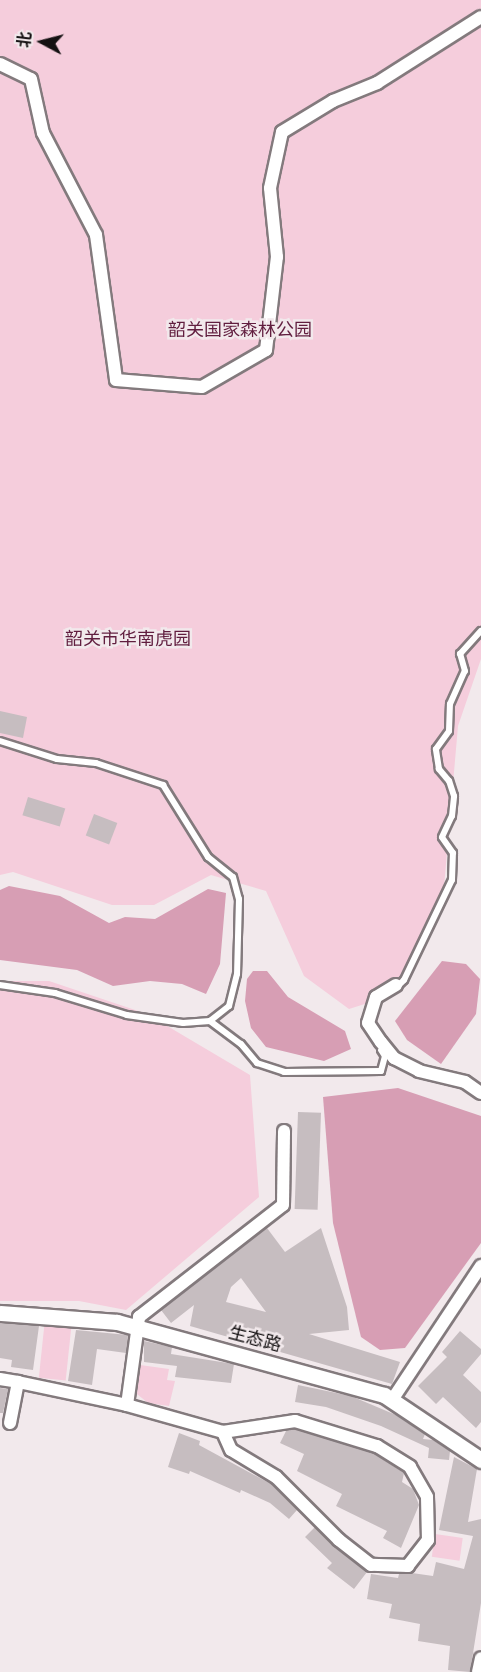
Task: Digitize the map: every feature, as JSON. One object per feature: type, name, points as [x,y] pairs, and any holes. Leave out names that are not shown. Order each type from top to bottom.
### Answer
[{"type":"street","points":[[0,64],[31,79],[43,133],[96,235],[116,380],[202,387],[266,350],[277,257],[270,188],[282,132],[333,101],[377,82],[481,17]]},
{"type":"street","points":[[396,985],[376,997],[368,1023],[394,1058],[419,1071],[465,1082],[481,1093]]},
{"type":"street","points":[[127,1405],[139,1317],[283,1204],[284,1131]]},
{"type":"street","points":[[392,1400],[481,1266]]},
{"type":"street","name":"生态路","points":[[0,1313],[60,1315],[137,1327],[392,1400],[481,1460]]},
{"type":"street","points":[[0,1379],[127,1405],[223,1432],[296,1421],[377,1446],[410,1467],[427,1497],[428,1540],[408,1566],[371,1565],[339,1540],[276,1477],[231,1450],[223,1432]]},
{"type":"street","points":[[10,1423],[18,1382]]},
{"type":"street","points":[[478,1672],[481,1658]]},
{"type":"lane","points":[[210,1021],[241,1044],[257,1063],[284,1072],[381,1071],[385,1056],[364,1028],[372,1010],[404,980],[452,880],[453,853],[442,837],[452,816],[454,796],[449,781],[439,769],[436,749],[448,731],[450,704],[465,671],[460,654],[481,631]]},
{"type":"lane","points":[[0,741],[57,759],[96,763],[163,785],[208,857],[233,877],[239,899],[237,974],[229,1006],[210,1021],[183,1023],[128,1015],[55,993],[0,986]]},
{"type":"green space","name":"韶关国家森林公园","points":[[0,0],[481,0],[481,659],[458,726],[444,887],[396,994],[349,1009],[304,976],[266,891],[211,875],[154,905],[112,905],[13,872],[0,875]]},
{"type":"green space","points":[[0,981],[49,981],[147,1014],[250,1075],[259,1197],[126,1310],[79,1301],[0,1301]]},
{"type":"green space","points":[[45,1319],[72,1322],[66,1380],[39,1378]]},
{"type":"green space","points":[[140,1365],[169,1369],[167,1380],[175,1381],[169,1406],[148,1403],[137,1394]]},
{"type":"green space","points":[[435,1534],[463,1538],[460,1561],[432,1557]]},
{"type":"shaded area","points":[[9,886],[60,896],[109,923],[125,917],[155,919],[208,889],[226,893],[220,964],[206,994],[182,984],[150,981],[113,986],[77,970],[0,960],[0,890]]},
{"type":"shaded area","points":[[442,961],[466,964],[480,979],[476,1014],[441,1064],[407,1040],[395,1021]]},
{"type":"shaded area","points":[[253,971],[267,971],[288,997],[345,1031],[351,1049],[324,1061],[266,1047],[251,1028],[245,1001],[247,979]]},
{"type":"shaded area","points":[[398,1088],[481,1116],[481,1243],[405,1348],[380,1350],[361,1337],[333,1223],[323,1097]]},
{"type":"building","points":[[0,711],[27,717],[23,738],[0,733]]},
{"type":"building","points":[[28,797],[65,808],[60,827],[22,815]]},
{"type":"building","points":[[94,814],[117,823],[109,844],[86,835]]},
{"type":"building","points":[[298,1112],[321,1113],[318,1210],[295,1209]]},
{"type":"building","points":[[267,1228],[285,1252],[321,1228],[347,1307],[349,1330],[309,1334],[400,1362],[392,1384],[190,1326],[194,1305],[171,1323],[161,1310]],"holes":[[[241,1278],[266,1312],[226,1302],[231,1287]]]},
{"type":"building","points":[[0,1323],[39,1326],[33,1370],[11,1367],[12,1360],[0,1358]]},
{"type":"building","points":[[76,1330],[128,1335],[126,1353],[97,1349],[92,1385],[68,1381]]},
{"type":"building","points":[[460,1331],[481,1349],[481,1354],[463,1375],[481,1392],[481,1422],[476,1428],[443,1397],[436,1404],[418,1386],[447,1357],[442,1352]]},
{"type":"building","points":[[144,1341],[172,1347],[171,1354],[234,1364],[231,1383],[175,1377],[177,1366],[144,1362]]},
{"type":"building","points":[[298,1385],[351,1396],[396,1415],[425,1434],[423,1439],[433,1440],[450,1451],[449,1460],[428,1458],[429,1448],[381,1426],[326,1407],[295,1402]]},
{"type":"building","points":[[0,1388],[8,1389],[3,1413],[0,1413]]},
{"type":"building","points":[[294,1429],[373,1453],[404,1473],[402,1482],[413,1489],[419,1505],[401,1548],[383,1538],[387,1531],[336,1506],[342,1494],[297,1471],[304,1454],[280,1443],[286,1431]]},
{"type":"building","points":[[179,1433],[200,1441],[199,1445],[271,1484],[297,1510],[289,1519],[270,1503],[241,1490],[240,1493],[190,1471],[189,1474],[168,1467]]},
{"type":"building","points":[[454,1457],[477,1469],[468,1522],[481,1519],[481,1603],[470,1672],[448,1670],[450,1646],[418,1641],[420,1624],[389,1618],[392,1604],[367,1599],[371,1574],[398,1578],[399,1574],[412,1573],[433,1576],[436,1562],[464,1569],[473,1536],[439,1530]]},
{"type":"building","points":[[315,1527],[367,1572],[354,1589],[327,1568],[332,1563],[305,1537]]},
{"type":"park label","name":"韶关市华南虎园","points":[[128,639]]}]
